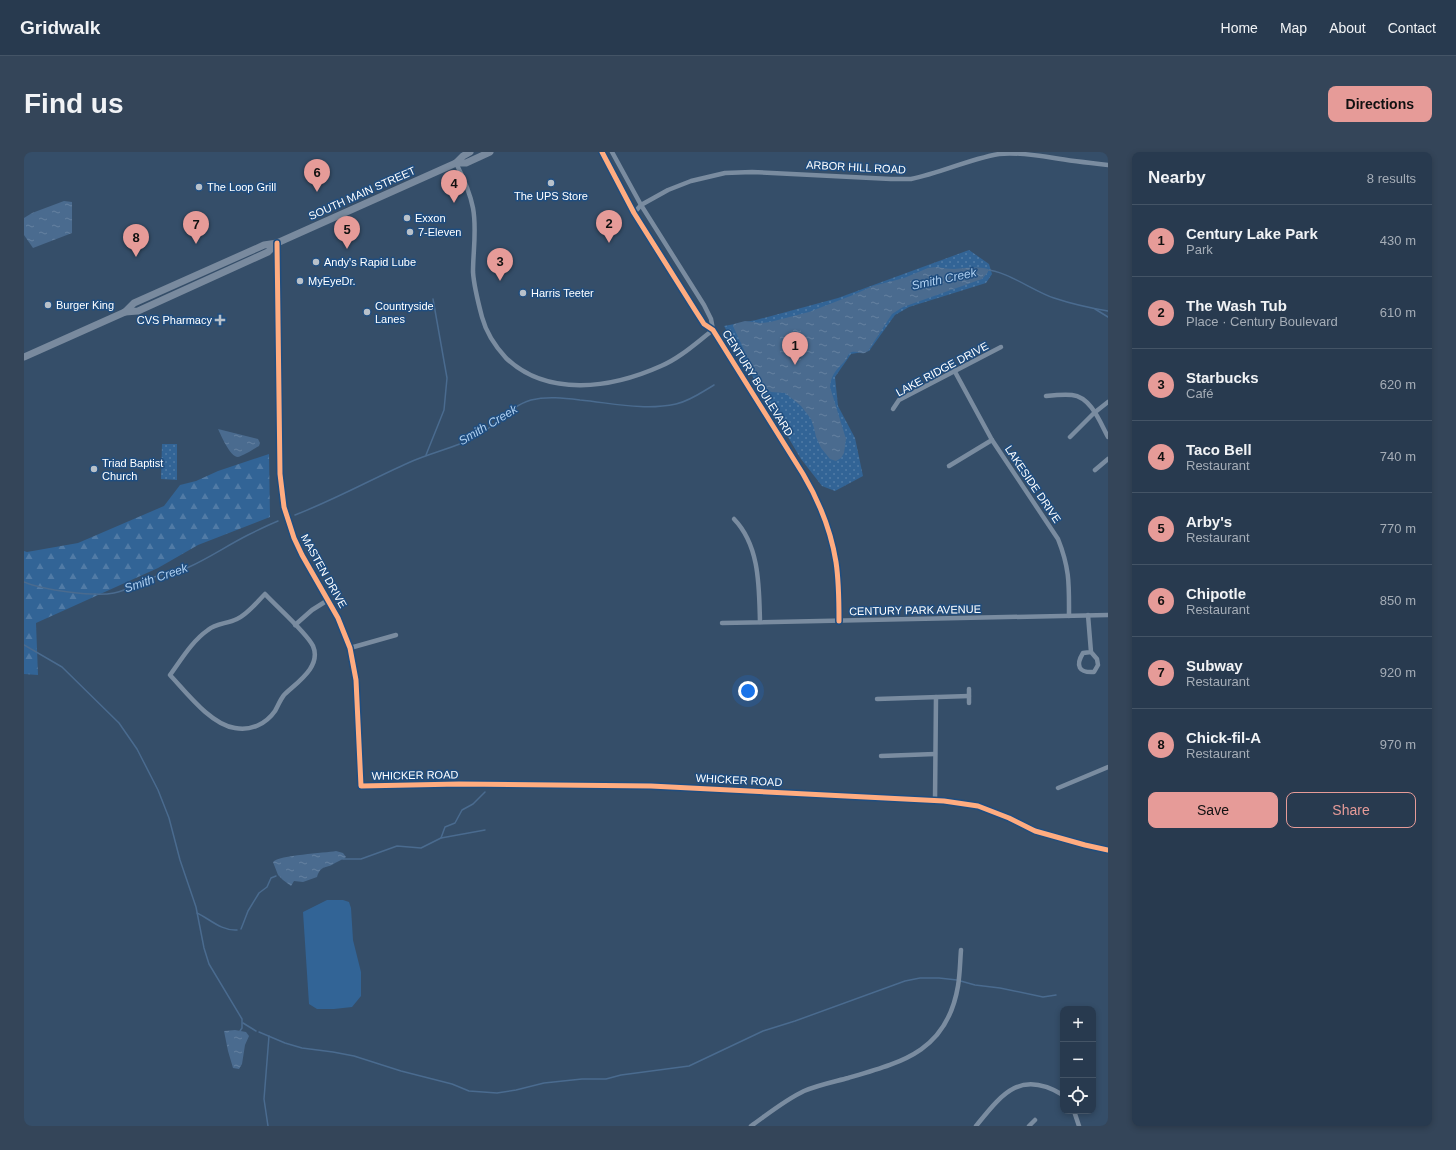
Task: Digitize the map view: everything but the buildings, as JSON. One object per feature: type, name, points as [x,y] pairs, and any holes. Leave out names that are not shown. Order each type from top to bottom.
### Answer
[{"type":"main road","name":"SOUTH MAIN STREET","points":[[24,357],[125,312],[134,303],[243,254],[264,245],[277,243],[456,163],[470,152]]},
{"type":"main road","name":"SOUTH MAIN STREET","points":[[456,163],[466,163],[490,152]]},
{"type":"street","name":"CENTURY BOULEVARD","points":[[602,152],[634,213],[682,290],[704,324],[713,330]]},
{"type":"street","name":"CENTURY BOULEVARD","points":[[612,152],[641,205],[711,319],[713,330],[803,474],[816,498],[826,524],[835,556],[838,576],[839,621]]},
{"type":"street","name":"ARBOR HILL ROAD","points":[[634,213],[641,205],[668,190],[691,181],[719,174],[740,172],[911,179],[979,159],[999,154],[1011,153],[1108,165]]},
{"type":"street","points":[[456,163],[467,186],[473,208],[474,278],[484,325],[491,339],[503,354],[524,372],[548,382],[594,385],[610,383],[668,363],[713,330]]},
{"type":"street","name":"MASTEN DRIVE","points":[[277,243],[280,474],[282,496],[288,523],[298,546],[343,627],[350,648],[356,686],[361,786]]},
{"type":"street","points":[[682,290],[692,286]]},
{"type":"street","name":"LAKE RIDGE DRIVE","points":[[894,409],[899,400],[954,370],[1001,347]]},
{"type":"street","name":"LAKESIDE DRIVE","points":[[954,370],[992,440],[1058,539],[1064,554],[1069,576],[1068,616]]},
{"type":"street","points":[[1046,396],[1065,394],[1077,396],[1085,400],[1108,437]]},
{"type":"street","points":[[1070,437],[1094,413],[1108,402]]},
{"type":"street","points":[[949,466],[992,440]]},
{"type":"street","points":[[1096,470],[1108,459]]},
{"type":"street","points":[[734,519],[743,530],[756,563],[759,586],[760,622]]},
{"type":"street","points":[[265,594],[295,625],[310,640],[314,651],[314,662],[300,682],[280,700],[272,715],[267,720],[254,727],[234,728],[220,723],[205,712],[170,675],[207,630],[217,625],[238,619],[265,594]]},
{"type":"street","points":[[295,625],[312,610],[328,600]]},
{"type":"street","name":"CENTURY PARK AVENUE","points":[[722,623],[1108,615]]},
{"type":"street","points":[[1088,616],[1091,652],[1098,659],[1098,665],[1094,672],[1081,670],[1079,660],[1083,654],[1091,652]]},
{"type":"street","points":[[350,648],[396,635]]},
{"type":"street","points":[[969,689],[969,704]]},
{"type":"street","points":[[877,699],[969,696]]},
{"type":"street","points":[[935,801],[936,697]]},
{"type":"street","points":[[881,756],[935,754]]},
{"type":"street","points":[[1058,788],[1108,767]]},
{"type":"street","name":"WHICKER ROAD","points":[[361,786],[459,784],[652,786],[935,801],[978,806],[1009,818],[1035,831],[1085,846],[1108,850]]},
{"type":"street","points":[[751,1126],[791,1098],[805,1091],[893,1064],[922,1050],[937,1036],[946,1024],[954,1004],[958,986],[961,950]]},
{"type":"street","points":[[976,1126],[1001,1097],[1013,1088],[1037,1084],[1051,1088],[1060,1093]]},
{"type":"street","points":[[1075,1114],[1079,1126]]},
{"type":"street","points":[[1030,1126],[1035,1120]]},
{"type":"green space","points":[[969,250],[989,264],[992,274],[986,283],[909,307],[895,315],[869,351],[851,354],[835,377],[838,406],[855,438],[863,476],[835,491],[822,486],[801,459],[724,326],[756,320],[838,298]]},
{"type":"green space","points":[[162,444],[177,444],[177,480],[161,479]]},
{"type":"green space","points":[[269,454],[270,517],[198,545],[158,568],[36,623],[38,675],[24,674],[24,551],[27,552],[78,543],[164,506],[180,485],[196,481],[218,471]]},
{"type":"green space","points":[[327,900],[343,900],[349,902],[351,908],[353,940],[361,972],[361,996],[352,1007],[317,1009],[309,1004],[303,912]]},
{"type":"water","points":[[64,201],[72,202],[72,233],[33,248],[24,235],[24,218],[32,213]]},
{"type":"water","points":[[937,267],[948,269],[979,268],[988,269],[988,272],[982,279],[903,307],[892,314],[868,351],[864,353],[852,352],[849,354],[831,379],[830,387],[846,439],[844,453],[841,458],[836,461],[830,459],[821,448],[811,419],[801,406],[785,393],[771,392],[766,388],[752,367],[733,326],[734,324],[745,321],[761,323],[770,322],[809,312],[873,286],[904,278],[928,268]]},
{"type":"water","points":[[218,429],[258,439],[260,443],[259,446],[238,457],[235,456],[226,445]]},
{"type":"water","points":[[336,851],[343,853],[346,857],[332,865],[322,868],[317,877],[303,882],[294,881],[291,886],[278,875],[273,862],[293,856]]},
{"type":"water","points":[[235,1030],[246,1032],[249,1036],[245,1045],[242,1064],[239,1069],[233,1068],[224,1031]]},
{"type":"waterway","name":"Smith Creek","points":[[986,270],[1011,277],[1054,298],[1081,306],[1108,311]]},
{"type":"waterway","points":[[426,455],[444,410],[447,378],[433,299]]},
{"type":"waterway","name":"Smith Creek","points":[[1095,309],[1108,317]]},
{"type":"waterway","name":"Smith Creek","points":[[295,515],[324,503],[408,463],[476,437],[509,411],[531,400],[543,398],[574,399],[628,406],[652,407],[676,404],[686,401],[714,385]]},
{"type":"waterway","name":"Smith Creek","points":[[24,582],[43,588],[69,592],[94,594],[114,593],[125,590],[154,577],[189,567],[248,535],[278,521]]},
{"type":"waterway","points":[[24,645],[62,667],[119,723],[137,749],[158,790],[169,818],[180,860],[196,907],[204,948],[209,964],[242,1019],[242,1028],[240,1031]]},
{"type":"waterway","points":[[343,859],[361,859],[397,846],[421,848],[441,838],[445,827],[455,823],[462,810],[473,804],[485,792]]},
{"type":"waterway","points":[[441,838],[485,830]]},
{"type":"waterway","points":[[241,929],[248,911],[259,893],[267,887],[271,878],[276,876]]},
{"type":"waterway","points":[[197,913],[221,927],[237,930]]},
{"type":"waterway","points":[[259,1032],[285,1043],[302,1048],[354,1056],[401,1071],[452,1084],[469,1091],[497,1093],[544,1083],[582,1079],[606,1079],[621,1075],[689,1066],[763,1031],[905,981],[920,978],[957,980],[975,985],[1000,988],[1043,997],[1056,995]]},
{"type":"waterway","points":[[243,1023],[256,1031]]},
{"type":"waterway","points":[[268,1126],[264,1099],[269,1036]]},
{"type":"cycle path","points":[[602,152],[634,213],[704,324],[713,330],[803,474],[814,495],[824,516],[834,550],[838,577],[839,621]]},
{"type":"cycle path","points":[[277,243],[280,474],[284,507],[294,538],[338,618],[350,648],[356,680],[361,786],[459,784],[651,786],[944,801],[978,806],[1009,818],[1035,831],[1108,850]]},
{"type":"place","name":"The UPS Store","points":[[551,183]]},
{"type":"place","name":"The Loop Grill","points":[[199,187]]},
{"type":"place","name":"Chipotle","points":[[317,192]]},
{"type":"place","name":"Taco Bell","points":[[454,203]]},
{"type":"place","name":"Exxon","points":[[407,218]]},
{"type":"place","name":"7-Eleven","points":[[410,232]]},
{"type":"place","name":"The Wash Tub","points":[[609,243]]},
{"type":"place","name":"Subway","points":[[196,244]]},
{"type":"place","name":"Arby's","points":[[347,249]]},
{"type":"place","name":"Chick-fil-A","points":[[136,257]]},
{"type":"place","name":"Andy's Rapid Lube","points":[[316,262]]},
{"type":"place","name":"MyEyeDr.","points":[[300,281]]},
{"type":"place","name":"Starbucks","points":[[500,281]]},
{"type":"place","name":"Harris Teeter","points":[[523,293]]},
{"type":"place","name":"Burger King","points":[[48,305]]},
{"type":"place","name":"Countryside Lanes","points":[[367,312]]},
{"type":"place","name":"CVS Pharmacy","points":[[220,320]]},
{"type":"place","name":"Century Lake Park","points":[[795,365]]},
{"type":"place","name":"Triad Baptist Church","points":[[94,469]]}]
